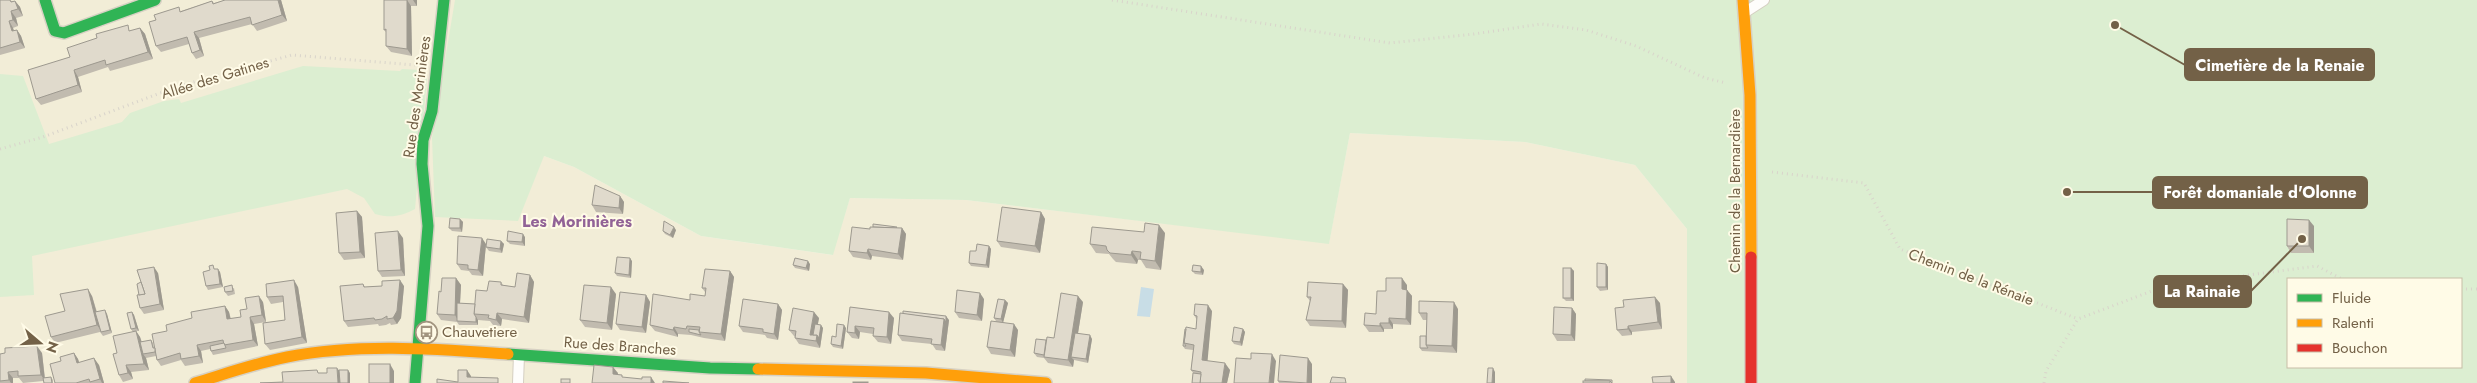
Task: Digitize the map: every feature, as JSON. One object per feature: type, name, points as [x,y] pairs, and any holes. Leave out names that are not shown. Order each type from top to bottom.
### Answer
[{"type":"street","points":[[45,0],[51,24],[55,30],[64,33],[156,0]]},
{"type":"street","name":"Rue des Morinières","points":[[415,383],[416,348],[428,226],[422,164],[423,140],[432,111],[444,0]]},
{"type":"street","name":"Chemin de la Bernardière","points":[[1743,0],[1750,88],[1751,383]]},
{"type":"street","name":"Rue des Branches","points":[[195,383],[287,357],[340,351],[416,348],[710,368],[926,373],[1046,383]]},
{"type":"lane","points":[[1744,13],[1764,0]]},
{"type":"lane","points":[[518,383],[519,354]]},
{"type":"path","points":[[1112,0],[1390,43],[1474,34],[1541,24],[1577,28],[1636,46],[1705,78],[1750,88]]},
{"type":"path","name":"Allée des Gatines","points":[[0,149],[43,137],[179,86],[292,55],[438,66]]},
{"type":"path","name":"Chemin de la Rénaie","points":[[1751,170],[1864,183],[1900,249],[2078,319]]},
{"type":"path","points":[[2044,383],[2046,371],[2078,319],[2165,286],[2317,266],[2340,278]]},
{"type":"path","points":[[2462,289],[2477,289]]},
{"type":"shaded area","points":[[0,0],[455,0],[544,156],[574,167],[701,236],[832,255],[850,198],[966,200],[1329,243],[1350,133],[1525,142],[1635,165],[1687,229],[1687,383],[0,383]]},
{"type":"green space","points":[[455,0],[2477,0],[2477,383],[1687,383],[1687,229],[1635,165],[1525,142],[1350,133],[1329,244],[966,200],[850,198],[833,255],[701,236],[574,167],[544,156],[518,221],[435,217],[432,138]]},
{"type":"green space","points":[[303,66],[400,71],[402,69],[421,70],[427,79],[415,209],[395,216],[375,214],[364,198],[347,189],[32,256],[34,295],[0,297],[0,74],[23,76],[49,144],[122,122],[130,113],[164,101],[179,99],[181,103]]},
{"type":"water","points":[[1141,287],[1154,289],[1150,317],[1137,316]]},
{"type":"building","points":[[0,0],[15,1],[18,9],[11,11],[13,20],[9,21],[12,31],[17,30],[20,42],[0,48]]},
{"type":"building","points":[[225,0],[278,0],[282,15],[252,25],[250,17],[194,32],[200,50],[192,53],[187,37],[156,46],[149,22],[156,20],[154,15],[179,7],[180,12],[212,1],[213,4]]},
{"type":"building","points":[[384,0],[407,0],[407,49],[386,46]]},
{"type":"building","points":[[128,25],[129,31],[140,28],[148,52],[106,65],[105,60],[74,70],[78,85],[36,99],[28,70],[70,57],[67,48],[97,38],[96,34]]},
{"type":"building","points":[[595,185],[620,196],[619,208],[592,205]]},
{"type":"building","points":[[1002,207],[1041,212],[1035,246],[997,241]]},
{"type":"building","points":[[357,211],[360,252],[339,253],[336,213]]},
{"type":"building","points":[[450,218],[460,219],[460,228],[449,228]]},
{"type":"building","points":[[2287,219],[2309,220],[2309,246],[2287,246]]},
{"type":"building","points":[[664,221],[674,227],[670,235],[663,231]]},
{"type":"building","points":[[1145,223],[1159,225],[1155,261],[1140,259],[1141,252],[1132,251],[1131,255],[1110,253],[1106,246],[1090,244],[1092,227],[1144,232]]},
{"type":"building","points":[[873,224],[897,227],[873,227]]},
{"type":"building","points":[[852,227],[870,229],[870,227],[902,228],[898,254],[868,249],[867,253],[849,251]]},
{"type":"building","points":[[398,231],[401,270],[378,271],[375,233]]},
{"type":"building","points":[[508,231],[523,234],[522,242],[507,241]]},
{"type":"building","points":[[458,236],[482,238],[478,270],[468,269],[468,265],[457,264]]},
{"type":"building","points":[[487,239],[501,241],[500,249],[486,247]]},
{"type":"building","points":[[977,244],[989,246],[986,265],[969,263],[970,251],[976,251]]},
{"type":"building","points":[[617,257],[630,258],[629,275],[615,273]]},
{"type":"building","points":[[795,258],[808,261],[806,268],[793,265]]},
{"type":"building","points":[[1597,263],[1606,264],[1606,287],[1597,287]]},
{"type":"building","points":[[213,265],[214,269],[218,269],[220,284],[206,286],[203,272],[210,270],[209,266]]},
{"type":"building","points":[[1193,265],[1201,266],[1201,272],[1192,271]]},
{"type":"building","points":[[154,267],[160,304],[140,308],[137,295],[145,294],[137,270]]},
{"type":"building","points":[[1563,268],[1571,268],[1571,298],[1563,298]]},
{"type":"building","points":[[705,269],[730,271],[721,334],[699,332],[700,327],[687,326],[686,329],[674,327],[673,330],[650,325],[653,294],[690,300],[690,294],[705,296],[706,288],[702,288]]},
{"type":"building","points":[[517,273],[530,275],[524,317],[497,313],[496,320],[488,318],[489,315],[474,314],[476,290],[487,291],[489,281],[501,282],[501,285],[515,287]]},
{"type":"building","points":[[442,278],[456,278],[455,315],[437,314]]},
{"type":"building","points":[[1386,278],[1402,278],[1402,289],[1407,290],[1406,319],[1389,318],[1389,323],[1380,323],[1380,326],[1364,325],[1365,313],[1376,314],[1377,291],[1386,291]]},
{"type":"building","points":[[294,280],[302,337],[265,344],[263,323],[285,320],[283,296],[267,297],[266,284]]},
{"type":"building","points":[[400,280],[397,311],[393,318],[387,319],[387,316],[375,320],[374,318],[344,321],[340,286],[363,284],[364,287],[382,286],[382,281]]},
{"type":"building","points":[[141,282],[145,294],[139,295],[137,284]]},
{"type":"building","points":[[1308,282],[1343,284],[1342,321],[1306,320],[1311,297],[1307,297]]},
{"type":"building","points":[[232,285],[233,291],[225,292],[224,287]]},
{"type":"building","points":[[584,285],[611,287],[607,323],[580,320]]},
{"type":"building","points":[[88,289],[97,325],[51,337],[45,316],[65,311],[60,294]]},
{"type":"building","points":[[957,290],[980,293],[977,315],[955,312]]},
{"type":"building","points":[[620,292],[646,295],[642,327],[616,324]]},
{"type":"building","points":[[1061,293],[1078,296],[1068,360],[1044,357],[1047,337],[1054,338]]},
{"type":"building","points":[[259,296],[262,315],[250,317],[253,340],[224,345],[223,340],[197,345],[199,356],[181,359],[180,353],[157,360],[152,334],[167,331],[166,325],[192,318],[191,312],[225,306],[227,319],[241,317],[240,310],[247,309],[245,298]]},
{"type":"building","points":[[1655,297],[1658,322],[1628,326],[1628,329],[1617,330],[1615,308],[1624,307],[1623,300]]},
{"type":"building","points":[[743,299],[778,304],[774,334],[763,332],[763,329],[739,326]]},
{"type":"building","points":[[998,299],[1005,300],[1001,319],[994,318]]},
{"type":"building","points":[[1419,301],[1454,302],[1452,346],[1426,345],[1427,313],[1419,313]]},
{"type":"building","points":[[457,303],[475,304],[474,314],[476,322],[457,321]]},
{"type":"building","points":[[1195,304],[1208,305],[1202,360],[1225,363],[1222,383],[1200,383],[1201,372],[1191,370],[1194,345],[1184,343],[1186,327],[1196,329],[1197,316],[1194,315]]},
{"type":"building","points":[[850,307],[889,312],[887,337],[873,336],[874,328],[855,326],[855,333],[847,332]]},
{"type":"building","points":[[1554,307],[1572,308],[1571,335],[1553,334]]},
{"type":"building","points":[[793,308],[814,312],[810,335],[817,335],[816,341],[795,338],[796,331],[789,330]]},
{"type":"building","points":[[105,310],[110,330],[101,332],[95,312]]},
{"type":"building","points":[[903,311],[946,316],[946,322],[944,319],[903,314]]},
{"type":"building","points":[[132,312],[136,328],[131,329],[127,313]]},
{"type":"building","points":[[900,313],[944,319],[941,345],[931,344],[932,339],[898,335]]},
{"type":"building","points":[[991,321],[1014,324],[1010,350],[987,347]]},
{"type":"building","points":[[815,324],[821,325],[819,338],[817,335],[813,335]]},
{"type":"building","points":[[837,324],[844,325],[841,346],[831,344],[832,336],[836,337]]},
{"type":"building","points":[[1234,327],[1243,329],[1240,342],[1232,341]]},
{"type":"building","points":[[689,329],[699,330],[701,335],[689,332]]},
{"type":"building","points":[[1185,329],[1184,343],[1186,346],[1183,346]]},
{"type":"building","points":[[136,331],[144,364],[126,365],[128,373],[119,375],[113,354],[117,353],[113,336]]},
{"type":"building","points":[[1075,333],[1090,335],[1086,359],[1071,357]]},
{"type":"building","points":[[1420,336],[1426,336],[1428,348],[1420,348]]},
{"type":"building","points":[[1036,339],[1046,340],[1044,355],[1034,353]]},
{"type":"building","points":[[151,340],[155,352],[143,354],[140,342]]},
{"type":"building","points":[[224,343],[226,348],[211,351],[210,346]]},
{"type":"building","points":[[37,346],[41,375],[18,376],[18,371],[8,372],[9,380],[0,381],[0,354],[5,353],[5,348]]},
{"type":"building","points":[[74,353],[77,363],[94,358],[100,379],[90,382],[89,379],[76,383],[55,383],[50,364],[61,361],[60,357]]},
{"type":"building","points":[[1251,353],[1272,354],[1269,383],[1234,383],[1236,358],[1251,359]]},
{"type":"building","points":[[1280,355],[1308,358],[1307,383],[1278,381]]},
{"type":"building","points":[[369,364],[390,364],[390,383],[369,383]]},
{"type":"building","points":[[594,365],[613,367],[613,374],[622,375],[622,377],[642,379],[642,377],[651,377],[651,383],[592,383]]},
{"type":"building","points":[[327,368],[337,368],[338,383],[260,383],[283,382],[282,372],[317,370],[318,373],[327,373]]},
{"type":"building","points":[[1488,368],[1493,368],[1492,383],[1487,383]]},
{"type":"building","points":[[339,370],[348,370],[348,383],[340,383]]},
{"type":"building","points":[[458,370],[467,370],[467,377],[498,378],[498,383],[437,383],[437,379],[458,382]]},
{"type":"building","points":[[1193,373],[1201,374],[1200,383],[1192,383]]},
{"type":"building","points":[[1671,376],[1671,383],[1653,383],[1652,377]]},
{"type":"building","points":[[51,377],[52,383],[44,383],[43,378]]},
{"type":"building","points":[[1332,377],[1345,378],[1346,383],[1330,383]]},
{"type":"building","points":[[561,379],[570,379],[570,383],[561,383]]},
{"type":"building","points":[[1585,379],[1612,380],[1612,383],[1610,381],[1585,381]]},
{"type":"building","points":[[663,381],[689,383],[663,383]]},
{"type":"building","points":[[1583,381],[1610,381],[1610,383],[1583,383]]},
{"type":"traffic: fast","points":[[45,0],[55,31],[64,33],[155,0]]},
{"type":"traffic: fast","points":[[415,383],[428,226],[422,164],[423,140],[432,111],[444,0]]},
{"type":"traffic: fast","points":[[508,354],[710,368],[758,369]]},
{"type":"traffic: slow","points":[[1743,0],[1750,95],[1751,257]]},
{"type":"traffic: slow","points":[[195,383],[275,359],[342,350],[397,348],[508,354]]},
{"type":"traffic: slow","points":[[758,369],[926,373],[1046,383]]},
{"type":"traffic: jam","points":[[1751,257],[1751,383]]},
{"type":"place","name":"Cimetière de la Renaie","points":[[2115,25]]},
{"type":"place","name":"Forêt domaniale d'Olonne","points":[[2067,192]]},
{"type":"place","name":"La Rainaie","points":[[2302,239]]},
{"type":"place","name":"Chauvetiere","points":[[426,332]]},
{"type":"district","name":"Les Morinières","points":[[577,221]]}]
